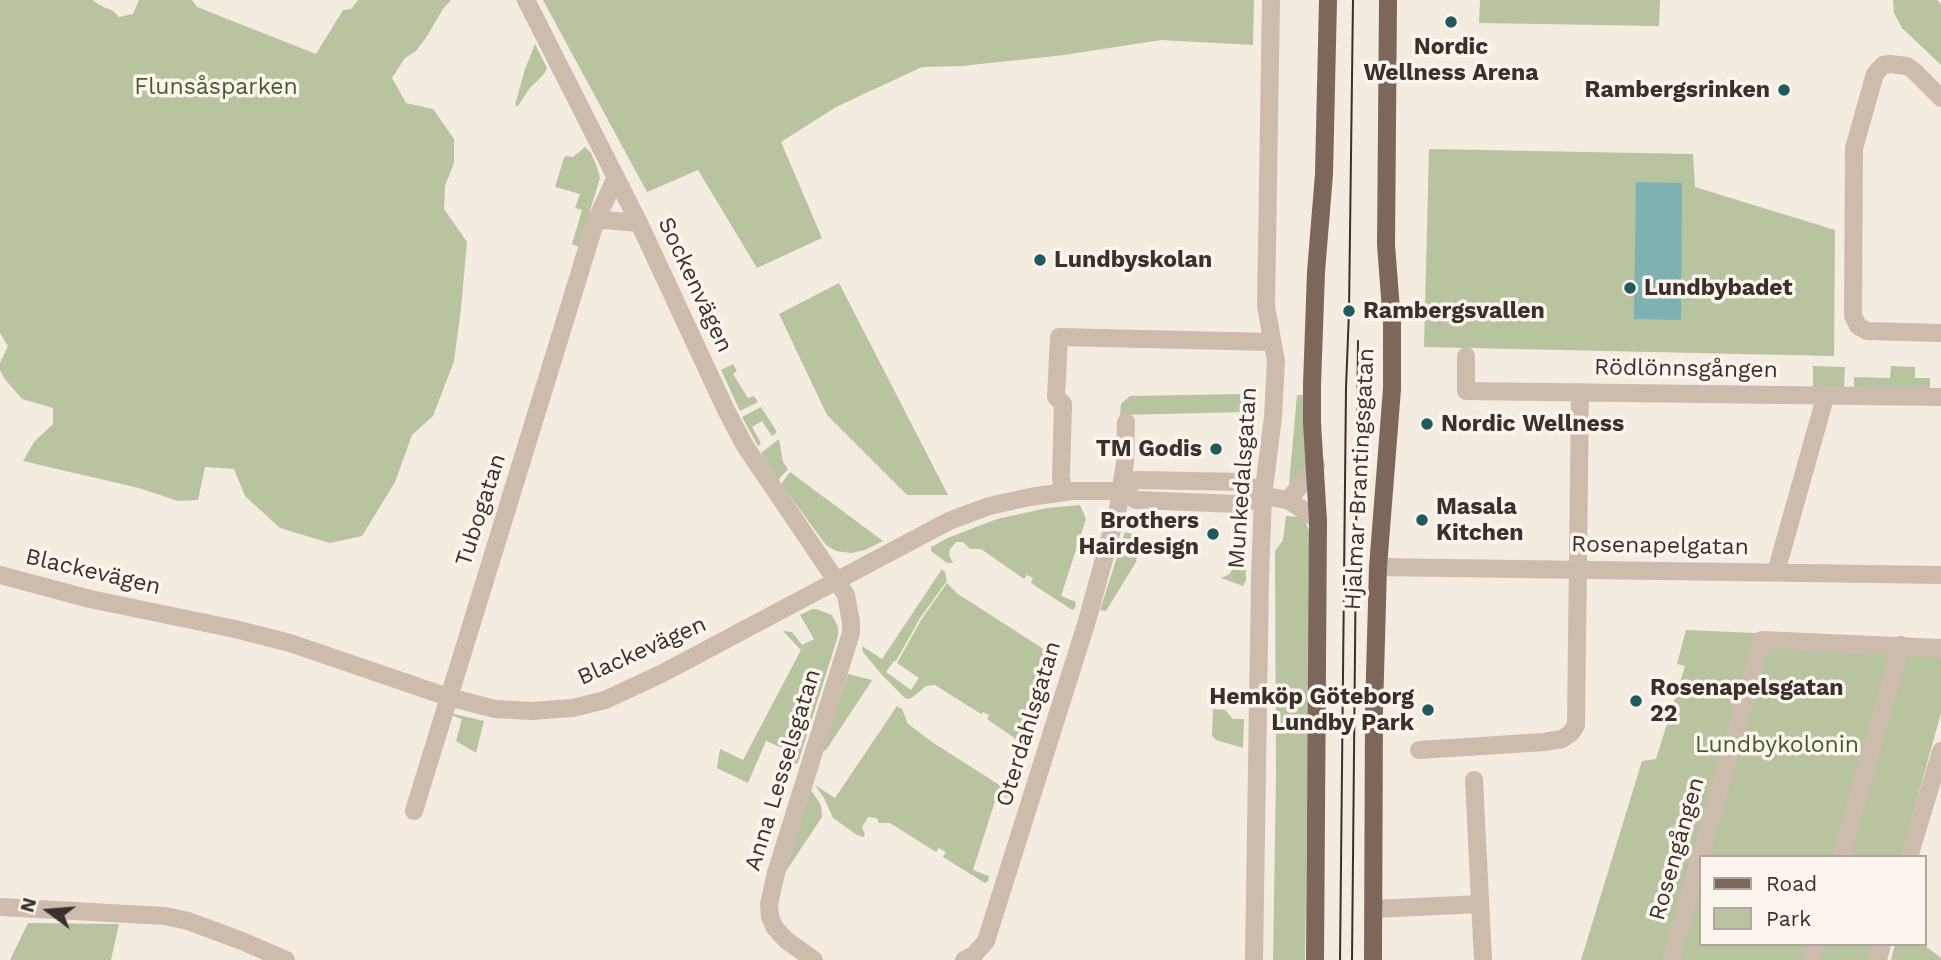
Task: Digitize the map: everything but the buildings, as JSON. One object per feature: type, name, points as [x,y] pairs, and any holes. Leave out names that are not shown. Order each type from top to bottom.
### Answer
[{"type":"main road","name":"Hjalmar Brantingsgatan","points":[[1315,960],[1318,521],[1312,386],[1316,272],[1324,174],[1328,0]]},
{"type":"main road","name":"Hjalmar Brantingsgatan","points":[[1373,960],[1374,710],[1378,567],[1392,390],[1392,323],[1386,231],[1388,0]]},
{"type":"street","name":"Sockenvägen","points":[[526,0],[639,223],[745,446],[837,580]]},
{"type":"street","name":"Munkedalsgatan","points":[[1255,960],[1260,577],[1263,496],[1273,417],[1276,361],[1266,306],[1271,0]]},
{"type":"street","points":[[1941,98],[1907,66],[1890,64],[1875,74],[1854,148],[1853,314],[1858,326],[1867,331],[1941,332]]},
{"type":"street","name":"Tubogatan","points":[[414,811],[595,223],[615,177]]},
{"type":"street","points":[[595,223],[604,220],[639,223]]},
{"type":"street","points":[[1063,492],[1063,404],[1056,397],[1059,337],[1272,342]]},
{"type":"street","name":"Rödlönnsgången","points":[[1466,356],[1466,391],[1941,397]]},
{"type":"street","points":[[1419,750],[1544,742],[1562,739],[1572,733],[1576,725],[1580,392]]},
{"type":"street","points":[[1776,572],[1823,405],[1822,395]]},
{"type":"street","name":"Oterdahlsgatan","points":[[972,959],[986,942],[1087,621],[1118,508],[1125,462],[1126,422]]},
{"type":"street","points":[[1315,465],[1288,500],[1318,521]]},
{"type":"street","name":"Blackevägen","points":[[0,575],[90,599],[290,643],[448,697],[495,709],[531,711],[573,708],[605,699],[661,674],[949,521],[989,506],[1063,492],[1120,491],[1136,481],[1237,481],[1244,482],[1263,496],[1288,500]]},
{"type":"street","name":"Rosenapelgatan","points":[[1378,567],[1941,575]]},
{"type":"street","name":"Anna Lesselsgatan","points":[[814,960],[786,940],[775,928],[770,917],[769,904],[791,827],[796,778],[850,633],[851,622],[846,595],[837,580]]},
{"type":"street","name":"Rosengången","points":[[1701,855],[1762,640],[1941,648]]},
{"type":"street","points":[[1842,855],[1901,645]]},
{"type":"street","points":[[1910,855],[1940,761]]},
{"type":"street","points":[[1475,780],[1483,960]]},
{"type":"street","points":[[774,818],[791,827]]},
{"type":"street","name":"Rosengången","points":[[1671,960],[1700,858]]},
{"type":"street","points":[[1374,909],[1480,904]]},
{"type":"street","points":[[0,907],[165,916],[188,921],[243,941],[286,960]]},
{"type":"green space","name":"Flunsåsparken","points":[[0,0],[92,0],[112,10],[119,17],[133,14],[139,0],[192,0],[197,7],[316,54],[343,10],[351,9],[358,0],[451,0],[416,51],[405,58],[392,78],[406,103],[433,109],[454,139],[454,163],[445,186],[444,209],[467,242],[454,361],[433,416],[412,435],[395,482],[362,536],[330,543],[280,528],[245,496],[234,469],[205,467],[198,500],[178,501],[139,488],[23,461],[34,442],[53,424],[53,408],[22,399],[0,370],[0,363],[8,346],[0,333]]},
{"type":"green space","points":[[543,0],[1254,0],[1253,45],[1161,40],[1064,55],[962,66],[922,67],[836,107],[781,142],[822,238],[757,268],[698,170],[647,192]]},
{"type":"green space","points":[[1480,0],[1660,0],[1659,26],[1479,23]]},
{"type":"green space","points":[[1893,0],[1937,0],[1941,4],[1941,65],[1902,28],[1894,13]]},
{"type":"green space","points":[[535,44],[547,68],[518,106],[515,105]]},
{"type":"green space","points":[[585,147],[591,153],[600,178],[579,247],[572,244],[582,210],[575,208],[580,194],[555,187],[564,158],[573,157]]},
{"type":"green space","name":"Lundbybadet","points":[[1429,149],[1693,154],[1695,187],[1835,230],[1834,356],[1424,347]]},
{"type":"green space","points":[[839,283],[948,495],[907,495],[827,415],[779,314]]},
{"type":"green space","points":[[733,364],[737,371],[733,374],[748,398],[754,396],[758,402],[740,411],[721,370]]},
{"type":"green space","points":[[1813,366],[1845,367],[1844,388],[1813,387]]},
{"type":"green space","points":[[1891,366],[1915,367],[1915,378],[1930,378],[1930,390],[1854,388],[1854,377],[1890,378]]},
{"type":"green space","points":[[1297,395],[1306,395],[1306,469],[1289,484]]},
{"type":"green space","points":[[1130,396],[1247,396],[1246,412],[1120,415],[1121,404]]},
{"type":"green space","points":[[761,407],[777,432],[772,436],[762,421],[752,427],[761,443],[758,446],[742,417]]},
{"type":"green space","points":[[779,439],[783,462],[788,469],[778,480],[761,453]]},
{"type":"green space","points":[[790,472],[883,541],[865,550],[851,553],[836,551],[826,545],[781,484]]},
{"type":"green space","points":[[1080,505],[1086,519],[1061,596],[1076,602],[1072,610],[1031,583],[1033,578],[1027,575],[1024,579],[981,549],[970,549],[963,542],[956,542],[949,555],[953,563],[947,563],[931,551],[931,547],[950,537],[997,519],[1047,508]]},
{"type":"green space","points":[[1286,516],[1299,517],[1305,521],[1311,535],[1305,960],[1273,960],[1275,551],[1283,540]]},
{"type":"green space","points":[[1125,532],[1141,536],[1136,562],[1106,611],[1100,610]]},
{"type":"green space","points":[[1245,534],[1246,580],[1243,586],[1221,578],[1234,568],[1240,541]]},
{"type":"green space","points":[[942,569],[947,581],[920,618],[896,661],[886,672],[911,690],[919,678],[897,663],[921,620],[947,583],[958,594],[1059,659],[1058,665],[1042,660],[1020,729],[1034,734],[1029,745],[1026,746],[987,719],[989,715],[983,712],[981,714],[935,685],[926,686],[913,697],[905,698],[863,652],[862,646],[882,659]]},
{"type":"green space","points":[[812,609],[832,615],[838,627],[838,636],[798,763],[790,766],[794,753],[766,741],[748,783],[717,768],[720,749],[743,760],[801,650],[783,631],[792,632],[802,645],[814,639],[800,615]]},
{"type":"green space","name":"Lundbykolonin","points":[[1686,630],[1941,641],[1941,713],[1902,855],[1700,855],[1700,946],[1876,946],[1873,960],[1581,960],[1642,761],[1656,759],[1685,666],[1677,664]]},
{"type":"green space","points":[[848,674],[872,680],[826,750],[822,751]]},
{"type":"green space","points":[[897,706],[902,709],[908,724],[1004,788],[1013,797],[997,795],[973,870],[989,876],[985,883],[943,857],[946,852],[939,848],[936,852],[890,823],[879,823],[877,818],[868,817],[862,827],[865,835],[857,835],[833,818],[815,785],[835,798]]},
{"type":"green space","points":[[1213,709],[1225,710],[1233,719],[1244,719],[1243,748],[1216,740],[1212,736]]},
{"type":"green space","points":[[450,713],[484,721],[476,753],[456,741],[462,719]]},
{"type":"green space","points":[[811,790],[821,805],[822,817],[786,871],[785,869]]},
{"type":"green space","points":[[28,923],[119,924],[111,960],[10,960]]},
{"type":"green space","points":[[1894,946],[1926,946],[1941,958],[1941,960],[1891,960]]},
{"type":"water","points":[[1636,182],[1682,183],[1681,320],[1634,319]]},
{"type":"tram line","points":[[1340,960],[1353,0]]},
{"type":"tram line","points":[[1352,960],[1358,341]]},
{"type":"place","name":"Nordic Wellness Arena","points":[[1451,22]]},
{"type":"place","name":"Rambergsrinken","points":[[1784,90]]},
{"type":"place","name":"Lundbyskolan","points":[[1040,260]]},
{"type":"place","name":"Lundbybadet","points":[[1630,288]]},
{"type":"place","name":"Rambergsvallen","points":[[1349,311]]},
{"type":"place","name":"Nordic Wellness","points":[[1427,424]]},
{"type":"place","name":"TM Godis","points":[[1216,449]]},
{"type":"place","name":"Masala Kitchen","points":[[1422,520]]},
{"type":"place","name":"Brothers Hairdesign","points":[[1213,534]]},
{"type":"place","name":"Rosenapelsgatan 22","points":[[1636,701]]},
{"type":"place","name":"Hemköp Göteborg Lundby Park","points":[[1428,710]]}]
